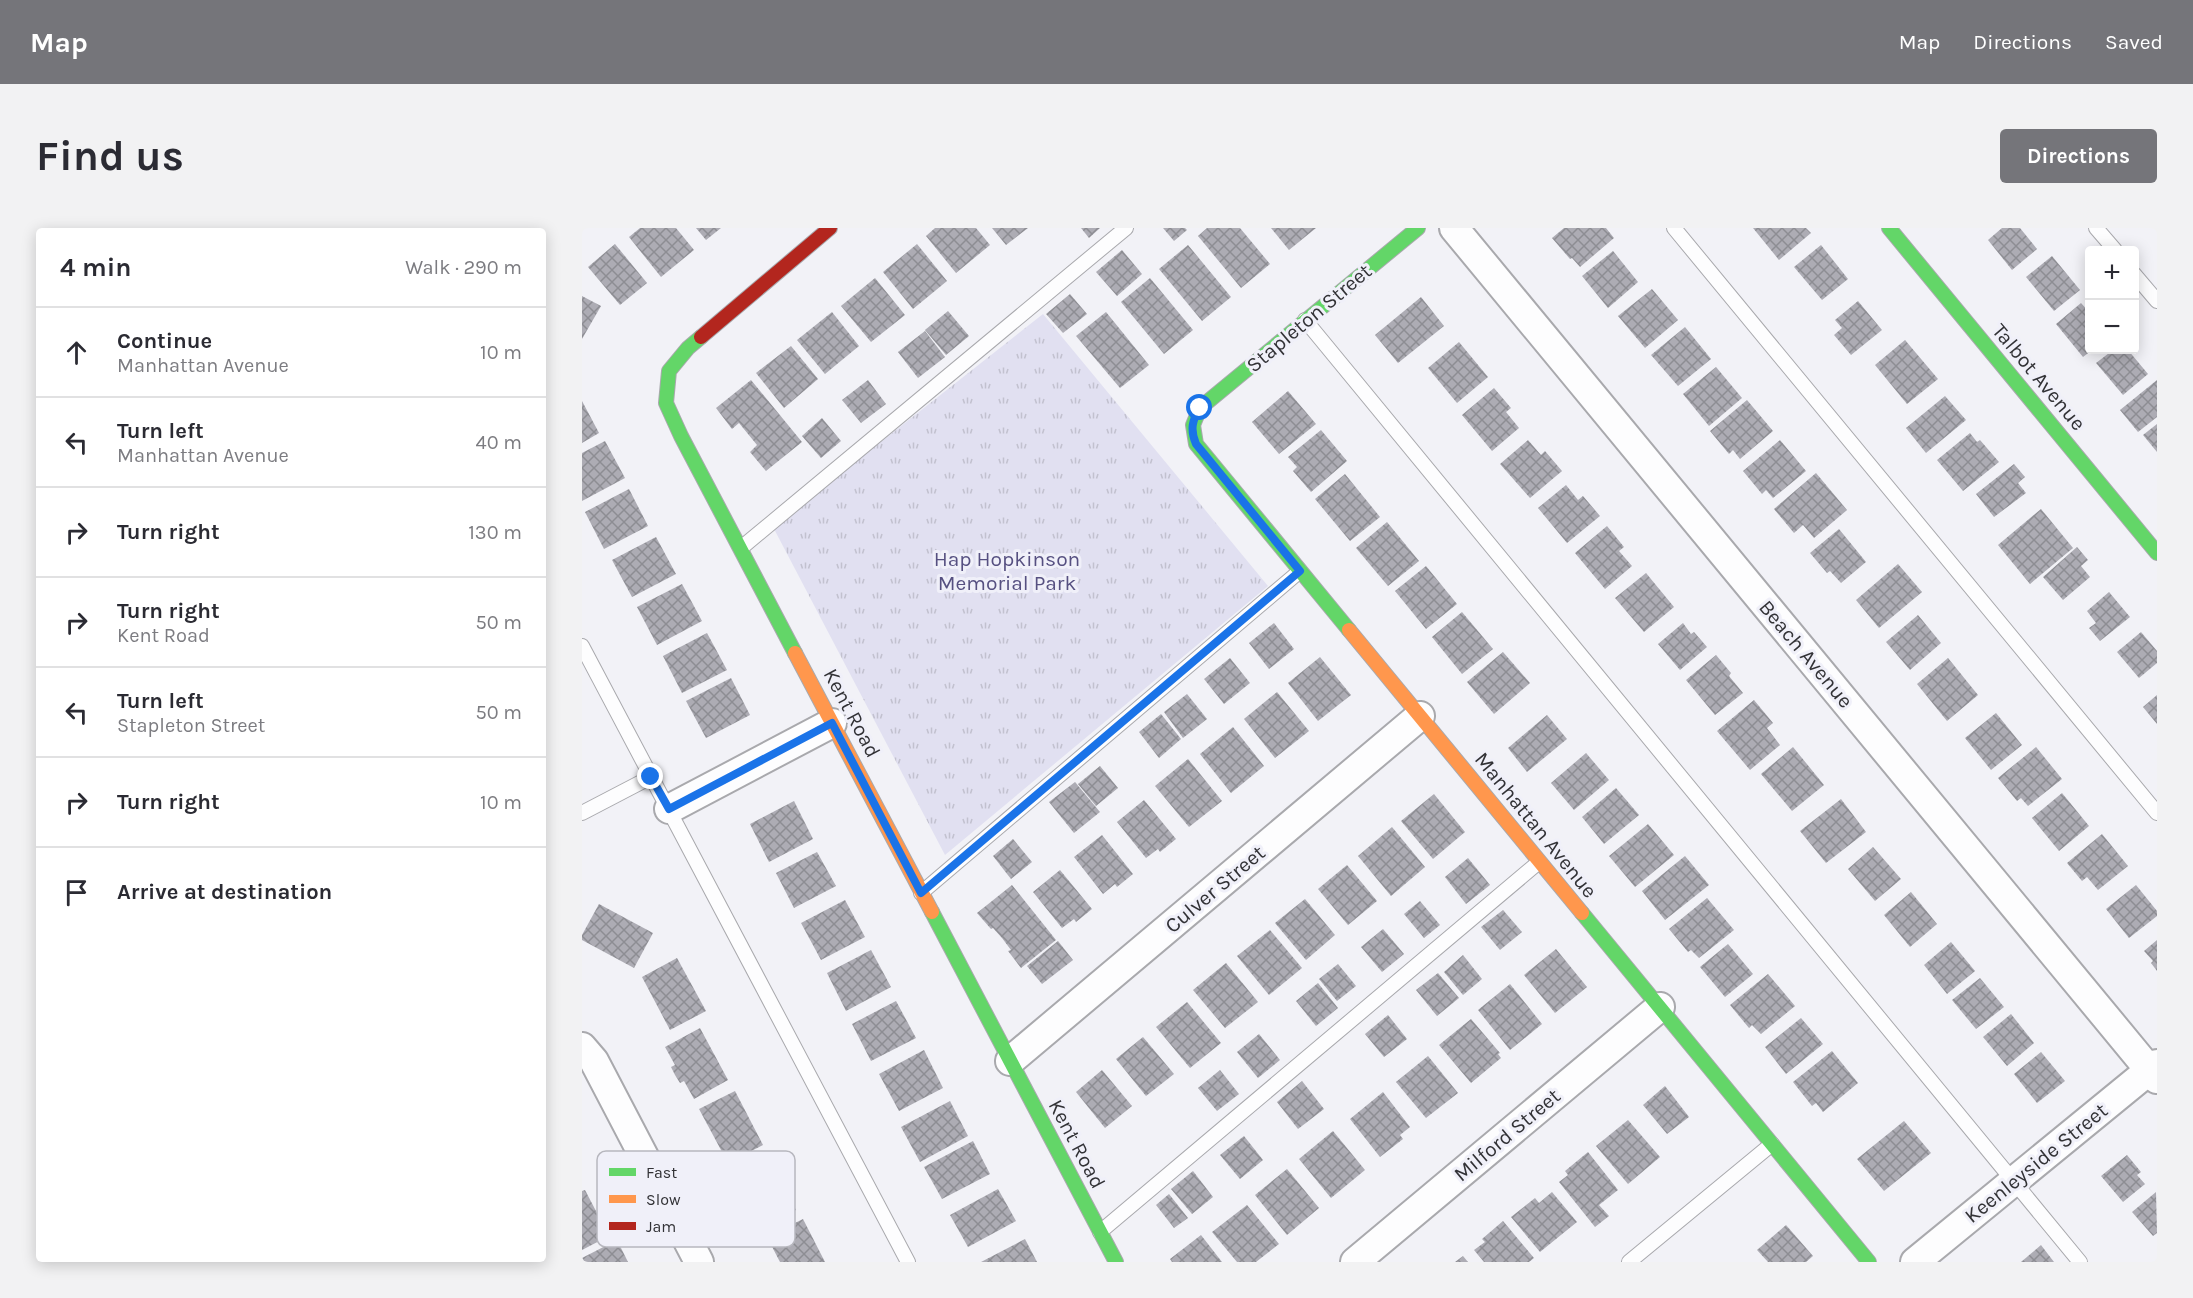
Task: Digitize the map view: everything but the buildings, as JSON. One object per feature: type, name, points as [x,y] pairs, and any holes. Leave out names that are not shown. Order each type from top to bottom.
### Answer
[{"type":"street","name":"Kent Road","points":[[830,228],[688,348],[669,371],[666,403],[681,436],[1116,1262]]},
{"type":"street","name":"Stapleton Street","points":[[1200,408],[1418,228]]},
{"type":"street","name":"Beach Avenue","points":[[1454,228],[2154,1071]]},
{"type":"street","name":"Talbot Avenue","points":[[1889,228],[2157,554]]},
{"type":"street","name":"Manhattan Avenue","points":[[1200,408],[1192,425],[1192,435],[1196,444],[1869,1262]]},
{"type":"street","name":"Culver Street","points":[[1010,1061],[1420,716]]},
{"type":"street","points":[[669,809],[832,723]]},
{"type":"street","name":"Milford Street","points":[[1355,1262],[1660,1007]]},
{"type":"street","points":[[582,1047],[594,1061],[641,1151]]},
{"type":"street","name":"Keenleyside Street","points":[[1915,1262],[2154,1071]]},
{"type":"street","points":[[691,1247],[699,1262]]},
{"type":"lane","points":[[741,548],[1126,228]]},
{"type":"lane","points":[[1674,228],[2157,813]]},
{"type":"lane","points":[[2096,228],[2112,246]]},
{"type":"lane","points":[[2139,280],[2157,301]]},
{"type":"lane","points":[[1305,320],[2080,1262]]},
{"type":"lane","points":[[921,893],[1300,571]]},
{"type":"lane","points":[[582,646],[908,1262]]},
{"type":"lane","points":[[582,813],[651,777]]},
{"type":"lane","points":[[1100,1232],[1539,862]]},
{"type":"lane","points":[[1629,1262],[1772,1144]]},
{"type":"green space","name":"Hap Hopkinson Memorial Park","points":[[1043,314],[1268,586],[945,855],[773,527]]},
{"type":"traffic: fast","points":[[1349,630],[1196,444],[1193,425],[1200,408],[1418,228]]},
{"type":"traffic: fast","points":[[1889,228],[2157,553]]},
{"type":"traffic: fast","points":[[701,337],[688,348],[669,371],[666,403],[681,436],[795,653]]},
{"type":"traffic: fast","points":[[932,912],[1116,1262]]},
{"type":"traffic: fast","points":[[1582,913],[1869,1262]]},
{"type":"traffic: slow","points":[[1349,630],[1582,913]]},
{"type":"traffic: slow","points":[[795,653],[932,912]]},
{"type":"traffic: jam","points":[[701,337],[830,228]]},
{"type":"route","points":[[651,777],[669,809],[832,723],[921,893],[1300,571],[1196,444],[1192,435],[1192,425],[1200,408]]}]
